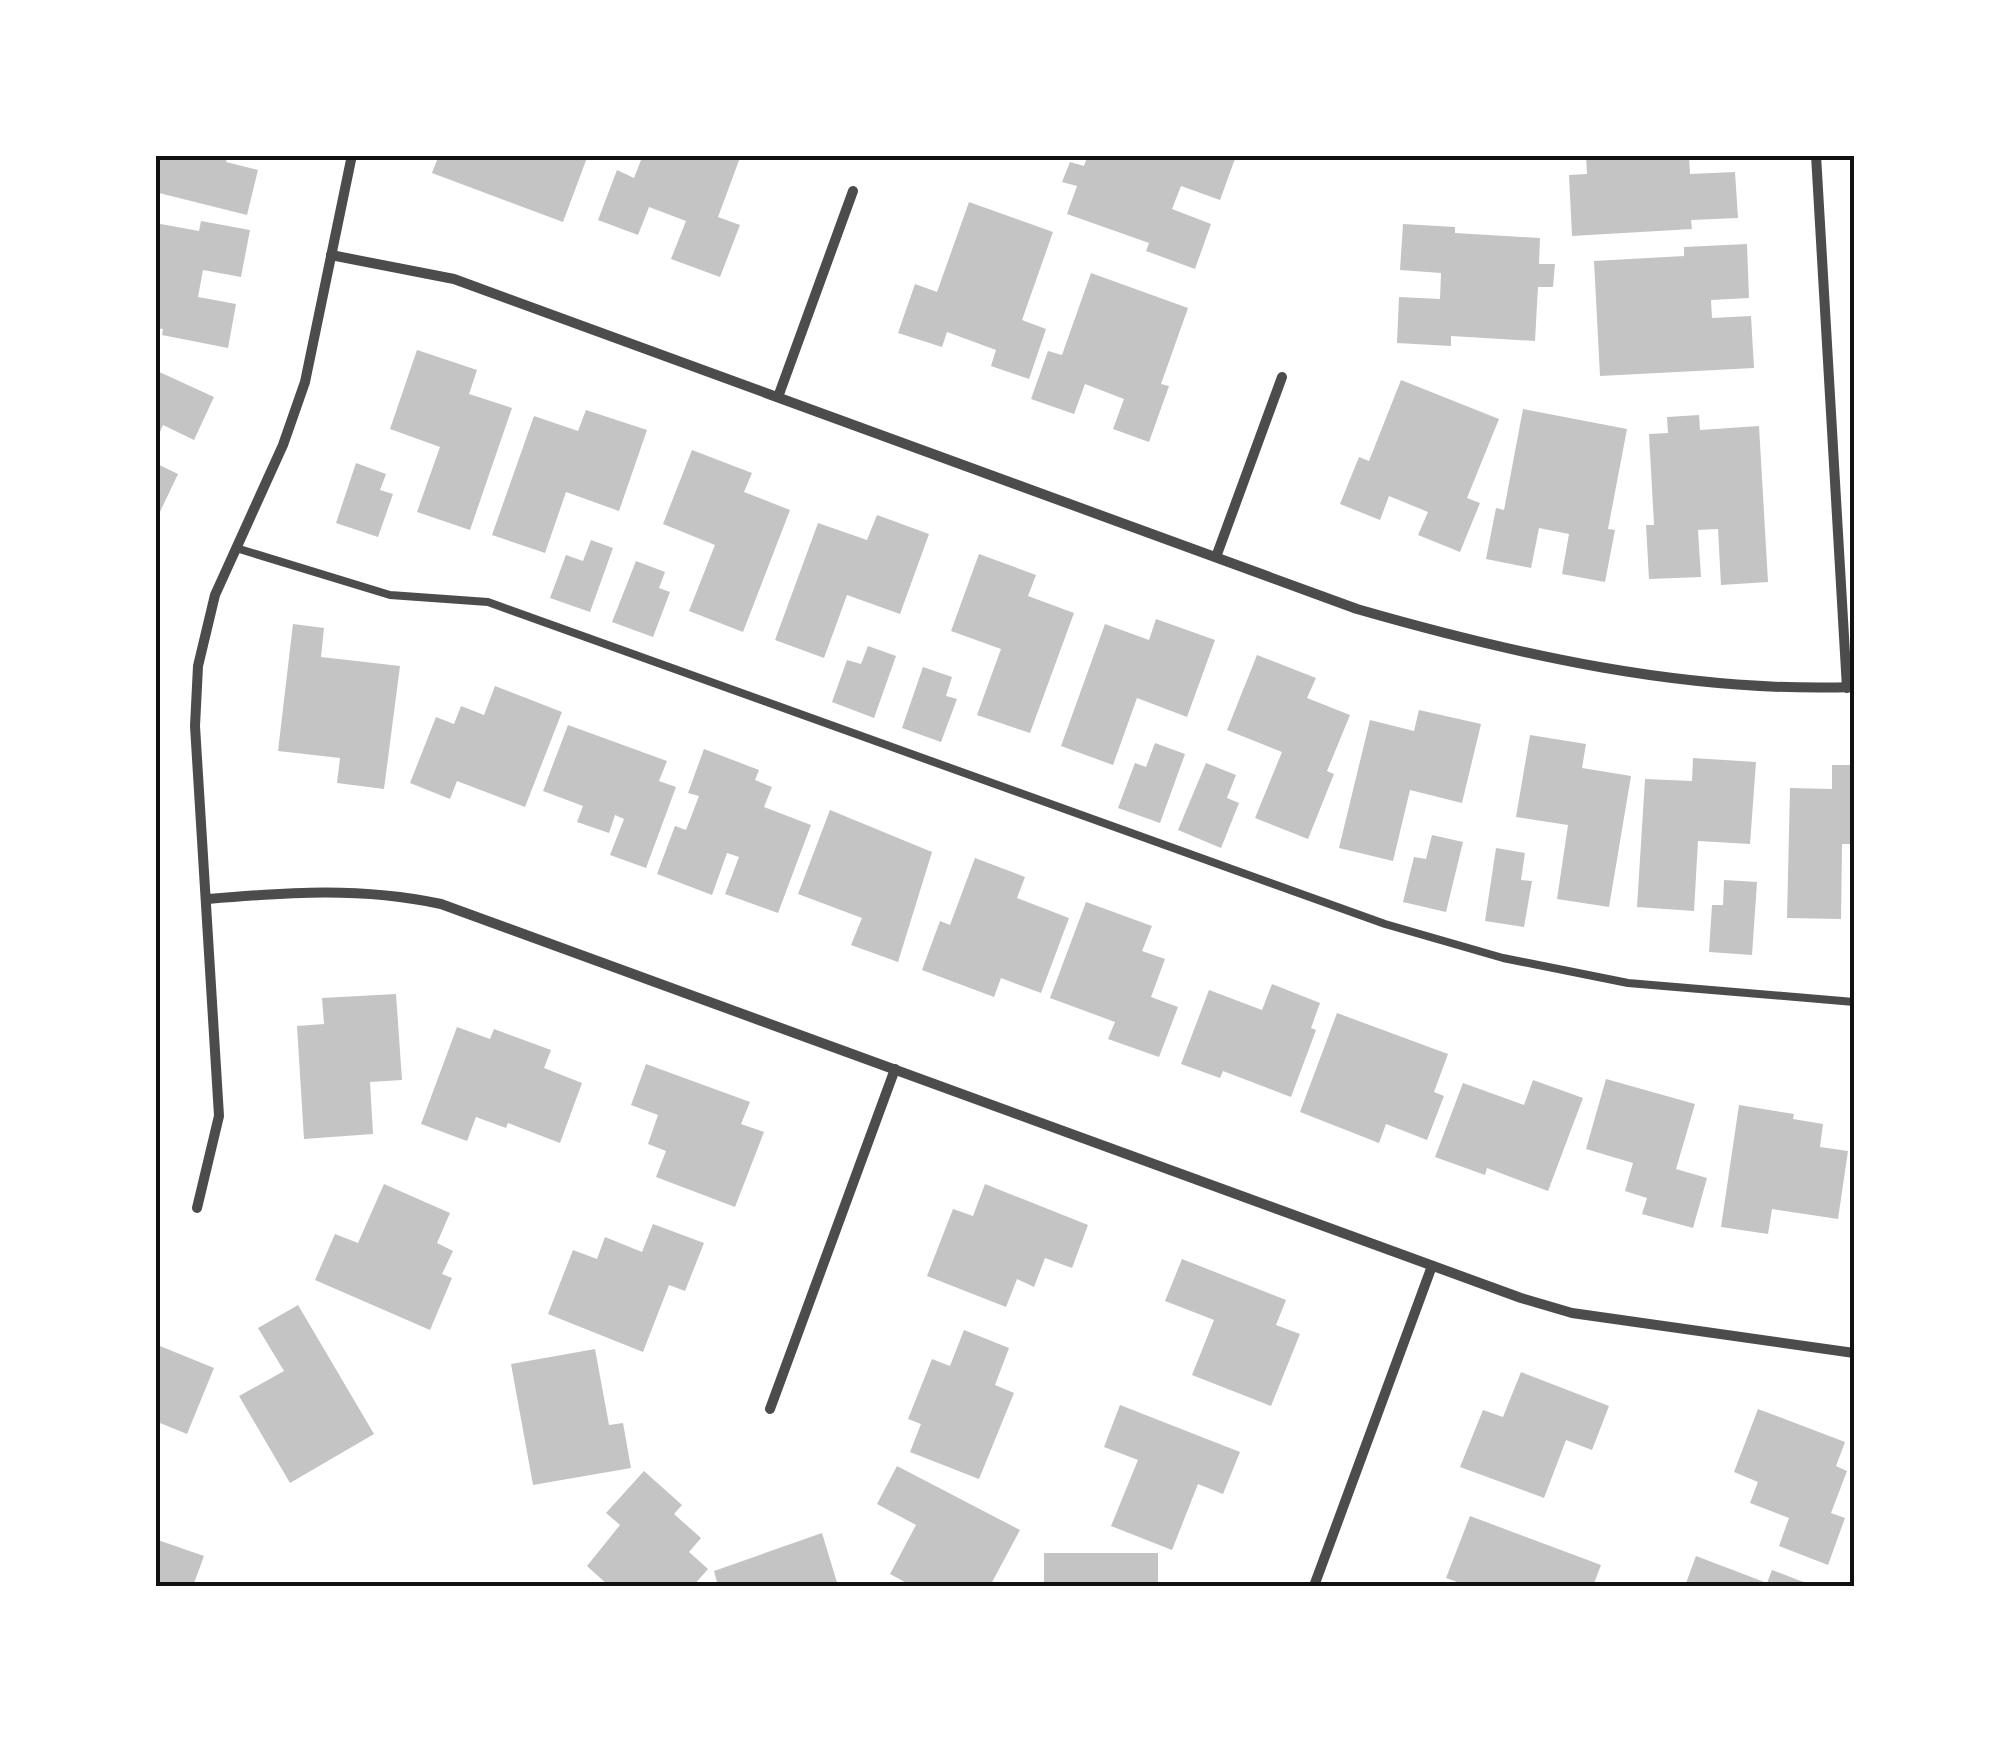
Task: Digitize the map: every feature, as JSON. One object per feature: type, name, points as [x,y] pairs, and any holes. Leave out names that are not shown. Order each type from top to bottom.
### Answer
[{"type":"street","points":[[197,1208],[219,1116],[194,726],[198,666],[215,594],[283,444],[305,382],[352,155]]},
{"type":"street","points":[[331,255],[454,280],[1216,558],[1358,608],[1484,644],[1600,667],[1710,681],[1851,687],[1816,155]]},
{"type":"street","points":[[778,397],[853,191]]},
{"type":"street","points":[[1216,558],[1282,377]]},
{"type":"street","points":[[208,898],[316,889],[383,891],[442,904],[1572,1314],[1854,1353]]},
{"type":"street","points":[[770,1409],[895,1068]]},
{"type":"street","points":[[1314,1586],[1432,1266]]},
{"type":"lane","points":[[236,548],[390,596],[488,602],[1384,924],[1503,958],[1628,983],[1854,1002]]},
{"type":"building","points":[[155,155],[228,155],[226,162],[258,170],[247,215],[155,192]]},
{"type":"building","points":[[439,155],[588,155],[563,222],[432,173]]},
{"type":"building","points":[[643,155],[741,155],[718,217],[740,225],[720,277],[671,259],[686,221],[649,207],[638,235],[598,220],[617,170],[634,178]]},
{"type":"building","points":[[1088,155],[1236,156],[1220,200],[1181,186],[1172,209],[1211,224],[1195,269],[1146,251],[1149,243],[1067,214],[1077,186],[1062,182],[1070,162],[1084,166]]},
{"type":"building","points":[[1586,155],[1689,155],[1690,174],[1735,172],[1738,218],[1691,220],[1692,229],[1572,236],[1569,175],[1587,174]]},
{"type":"building","points":[[969,202],[1053,232],[1022,320],[1046,329],[1029,379],[991,366],[996,350],[947,332],[942,347],[898,333],[915,284],[937,292]]},
{"type":"building","points":[[201,221],[250,230],[241,277],[203,270],[198,297],[236,304],[228,348],[162,335],[163,329],[155,328],[155,223],[199,231]]},
{"type":"building","points":[[1403,224],[1455,227],[1455,233],[1540,238],[1539,264],[1555,264],[1553,287],[1538,287],[1535,341],[1451,336],[1451,346],[1397,343],[1399,297],[1440,299],[1441,273],[1400,270]]},
{"type":"building","points":[[1747,244],[1749,298],[1711,300],[1712,318],[1751,316],[1754,368],[1600,376],[1594,261],[1684,256],[1684,247]]},
{"type":"building","points":[[1091,273],[1188,308],[1161,384],[1169,386],[1149,442],[1113,429],[1124,399],[1085,384],[1074,414],[1031,399],[1048,351],[1062,355]]},
{"type":"building","points":[[417,350],[477,370],[469,394],[512,408],[470,530],[417,512],[440,447],[390,429]]},
{"type":"building","points":[[155,370],[214,397],[194,440],[163,425],[155,443]]},
{"type":"building","points":[[1401,380],[1499,419],[1467,498],[1480,503],[1460,552],[1418,535],[1428,512],[1389,496],[1380,520],[1340,504],[1359,457],[1369,461]]},
{"type":"building","points":[[1523,409],[1627,429],[1608,529],[1615,530],[1605,582],[1562,574],[1569,534],[1539,528],[1531,568],[1486,559],[1496,508],[1504,510]]},
{"type":"building","points":[[586,410],[647,430],[619,511],[566,492],[545,553],[492,535],[534,416],[578,431]]},
{"type":"building","points":[[1699,415],[1700,430],[1759,426],[1768,582],[1721,585],[1718,529],[1698,530],[1701,577],[1649,579],[1646,525],[1654,525],[1649,434],[1668,433],[1667,417]]},
{"type":"building","points":[[692,450],[752,473],[744,492],[790,510],[743,632],[689,611],[715,545],[663,524]]},
{"type":"building","points":[[155,463],[178,474],[158,516],[155,514]]},
{"type":"building","points":[[356,463],[386,474],[380,490],[393,494],[378,537],[336,523]]},
{"type":"building","points":[[877,515],[929,534],[900,614],[847,595],[824,658],[775,640],[818,523],[867,540]]},
{"type":"building","points":[[591,540],[613,548],[590,612],[550,598],[566,555],[583,561]]},
{"type":"building","points":[[979,554],[1036,575],[1028,596],[1074,613],[1030,733],[977,715],[1001,649],[951,631]]},
{"type":"building","points":[[636,561],[665,572],[659,588],[670,592],[653,637],[612,622]]},
{"type":"building","points":[[1156,619],[1215,640],[1187,717],[1137,698],[1113,765],[1061,746],[1105,624],[1149,640]]},
{"type":"building","points":[[293,624],[324,628],[321,657],[400,666],[384,789],[337,783],[340,758],[278,751]]},
{"type":"building","points":[[868,646],[896,656],[874,718],[832,702],[847,660],[861,664]]},
{"type":"building","points":[[1257,655],[1316,678],[1307,698],[1350,715],[1327,771],[1334,774],[1308,839],[1255,818],[1282,752],[1227,730]]},
{"type":"building","points":[[923,667],[952,677],[946,696],[957,699],[941,742],[902,728]]},
{"type":"building","points":[[495,686],[562,712],[525,807],[457,781],[450,799],[410,783],[436,717],[454,724],[461,706],[484,715]]},
{"type":"building","points":[[1419,710],[1481,724],[1462,803],[1410,790],[1393,861],[1339,848],[1370,720],[1414,731]]},
{"type":"building","points":[[568,725],[667,761],[659,781],[676,787],[646,868],[610,855],[624,819],[615,815],[609,833],[577,822],[583,806],[543,791]]},
{"type":"building","points":[[1530,735],[1586,744],[1582,768],[1631,776],[1609,907],[1557,899],[1568,825],[1516,817]]},
{"type":"building","points":[[1155,743],[1185,754],[1160,823],[1118,808],[1135,763],[1146,767]]},
{"type":"building","points":[[704,749],[759,770],[755,780],[772,787],[764,807],[811,825],[778,913],[725,894],[739,857],[727,853],[712,895],[657,874],[675,826],[686,830],[699,796],[688,793]]},
{"type":"building","points":[[1693,758],[1756,762],[1750,844],[1698,841],[1694,911],[1637,907],[1645,779],[1692,781]]},
{"type":"building","points":[[1206,763],[1236,775],[1227,798],[1239,803],[1221,848],[1178,830]]},
{"type":"building","points":[[1832,765],[1854,765],[1854,844],[1842,844],[1841,919],[1787,918],[1790,788],[1832,789]]},
{"type":"building","points":[[830,810],[932,852],[898,962],[851,945],[862,918],[798,894]]},
{"type":"building","points":[[1432,835],[1463,842],[1446,912],[1403,902],[1414,857],[1426,859]]},
{"type":"building","points":[[1496,848],[1525,853],[1521,880],[1532,881],[1524,927],[1485,921]]},
{"type":"building","points":[[975,858],[1025,877],[1017,898],[1069,918],[1041,993],[1001,978],[994,997],[922,970],[940,921],[950,925]]},
{"type":"building","points":[[1724,880],[1757,882],[1752,955],[1709,952],[1712,905],[1723,905]]},
{"type":"building","points":[[1086,902],[1152,926],[1142,951],[1165,959],[1151,997],[1178,1007],[1159,1057],[1108,1039],[1115,1022],[1050,998]]},
{"type":"building","points":[[1272,984],[1320,1003],[1311,1028],[1316,1030],[1291,1097],[1223,1071],[1220,1078],[1181,1064],[1209,990],[1262,1010]]},
{"type":"building","points":[[396,994],[402,1080],[370,1082],[373,1134],[304,1139],[297,1026],[324,1024],[322,998]]},
{"type":"building","points":[[1337,1013],[1448,1054],[1434,1092],[1444,1096],[1427,1140],[1386,1124],[1379,1143],[1300,1112]]},
{"type":"building","points":[[457,1027],[490,1039],[494,1029],[551,1050],[544,1068],[582,1083],[560,1143],[508,1123],[506,1128],[476,1117],[467,1141],[421,1124]]},
{"type":"building","points":[[646,1064],[750,1102],[741,1124],[764,1132],[735,1207],[656,1177],[666,1151],[648,1144],[658,1115],[631,1105]]},
{"type":"building","points":[[1606,1079],[1695,1104],[1676,1169],[1707,1178],[1693,1228],[1642,1214],[1647,1198],[1625,1191],[1633,1163],[1586,1149]]},
{"type":"building","points":[[1533,1080],[1583,1098],[1548,1191],[1487,1168],[1485,1175],[1435,1157],[1463,1083],[1524,1105]]},
{"type":"building","points":[[1739,1105],[1794,1114],[1793,1119],[1823,1124],[1820,1147],[1848,1151],[1838,1219],[1772,1209],[1768,1234],[1721,1227]]},
{"type":"building","points":[[384,1184],[450,1213],[437,1243],[453,1251],[442,1274],[452,1278],[430,1330],[315,1280],[335,1234],[358,1243]]},
{"type":"building","points":[[985,1184],[1088,1225],[1072,1268],[1045,1258],[1034,1287],[1017,1279],[1006,1307],[927,1276],[953,1209],[973,1216]]},
{"type":"building","points":[[653,1224],[704,1243],[685,1291],[669,1285],[643,1352],[548,1314],[573,1250],[597,1259],[605,1237],[642,1252]]},
{"type":"building","points":[[1182,1259],[1286,1300],[1276,1325],[1300,1334],[1271,1406],[1192,1375],[1214,1320],[1165,1301]]},
{"type":"building","points":[[298,1305],[374,1434],[290,1483],[239,1396],[284,1371],[258,1328]]},
{"type":"building","points":[[964,1330],[1009,1348],[995,1385],[1014,1393],[979,1479],[910,1452],[921,1424],[908,1419],[932,1359],[950,1366]]},
{"type":"building","points":[[155,1344],[214,1368],[187,1434],[155,1421]]},
{"type":"building","points":[[595,1349],[609,1425],[623,1423],[631,1468],[533,1485],[511,1364]]},
{"type":"building","points":[[1521,1372],[1609,1406],[1592,1450],[1566,1440],[1544,1498],[1460,1467],[1483,1410],[1503,1417]]},
{"type":"building","points":[[1120,1405],[1240,1452],[1223,1494],[1198,1484],[1172,1550],[1111,1526],[1138,1460],[1104,1447]]},
{"type":"building","points":[[1758,1409],[1845,1442],[1836,1466],[1847,1471],[1831,1513],[1845,1518],[1828,1565],[1779,1546],[1789,1518],[1750,1503],[1758,1482],[1734,1472]]},
{"type":"building","points":[[897,1466],[1020,1530],[990,1586],[912,1586],[890,1574],[916,1525],[877,1504]]},
{"type":"building","points":[[644,1471],[682,1505],[674,1514],[701,1538],[689,1552],[708,1569],[693,1586],[609,1586],[587,1566],[620,1525],[606,1513]]},
{"type":"building","points":[[1470,1516],[1601,1565],[1593,1586],[1468,1586],[1446,1578]]},
{"type":"building","points":[[822,1533],[838,1586],[718,1586],[714,1571]]},
{"type":"building","points":[[155,1539],[204,1556],[193,1586],[155,1586]]},
{"type":"building","points":[[1044,1553],[1158,1553],[1158,1586],[1044,1586]]},
{"type":"building","points":[[1696,1556],[1767,1583],[1772,1570],[1814,1586],[1685,1586]]}]
